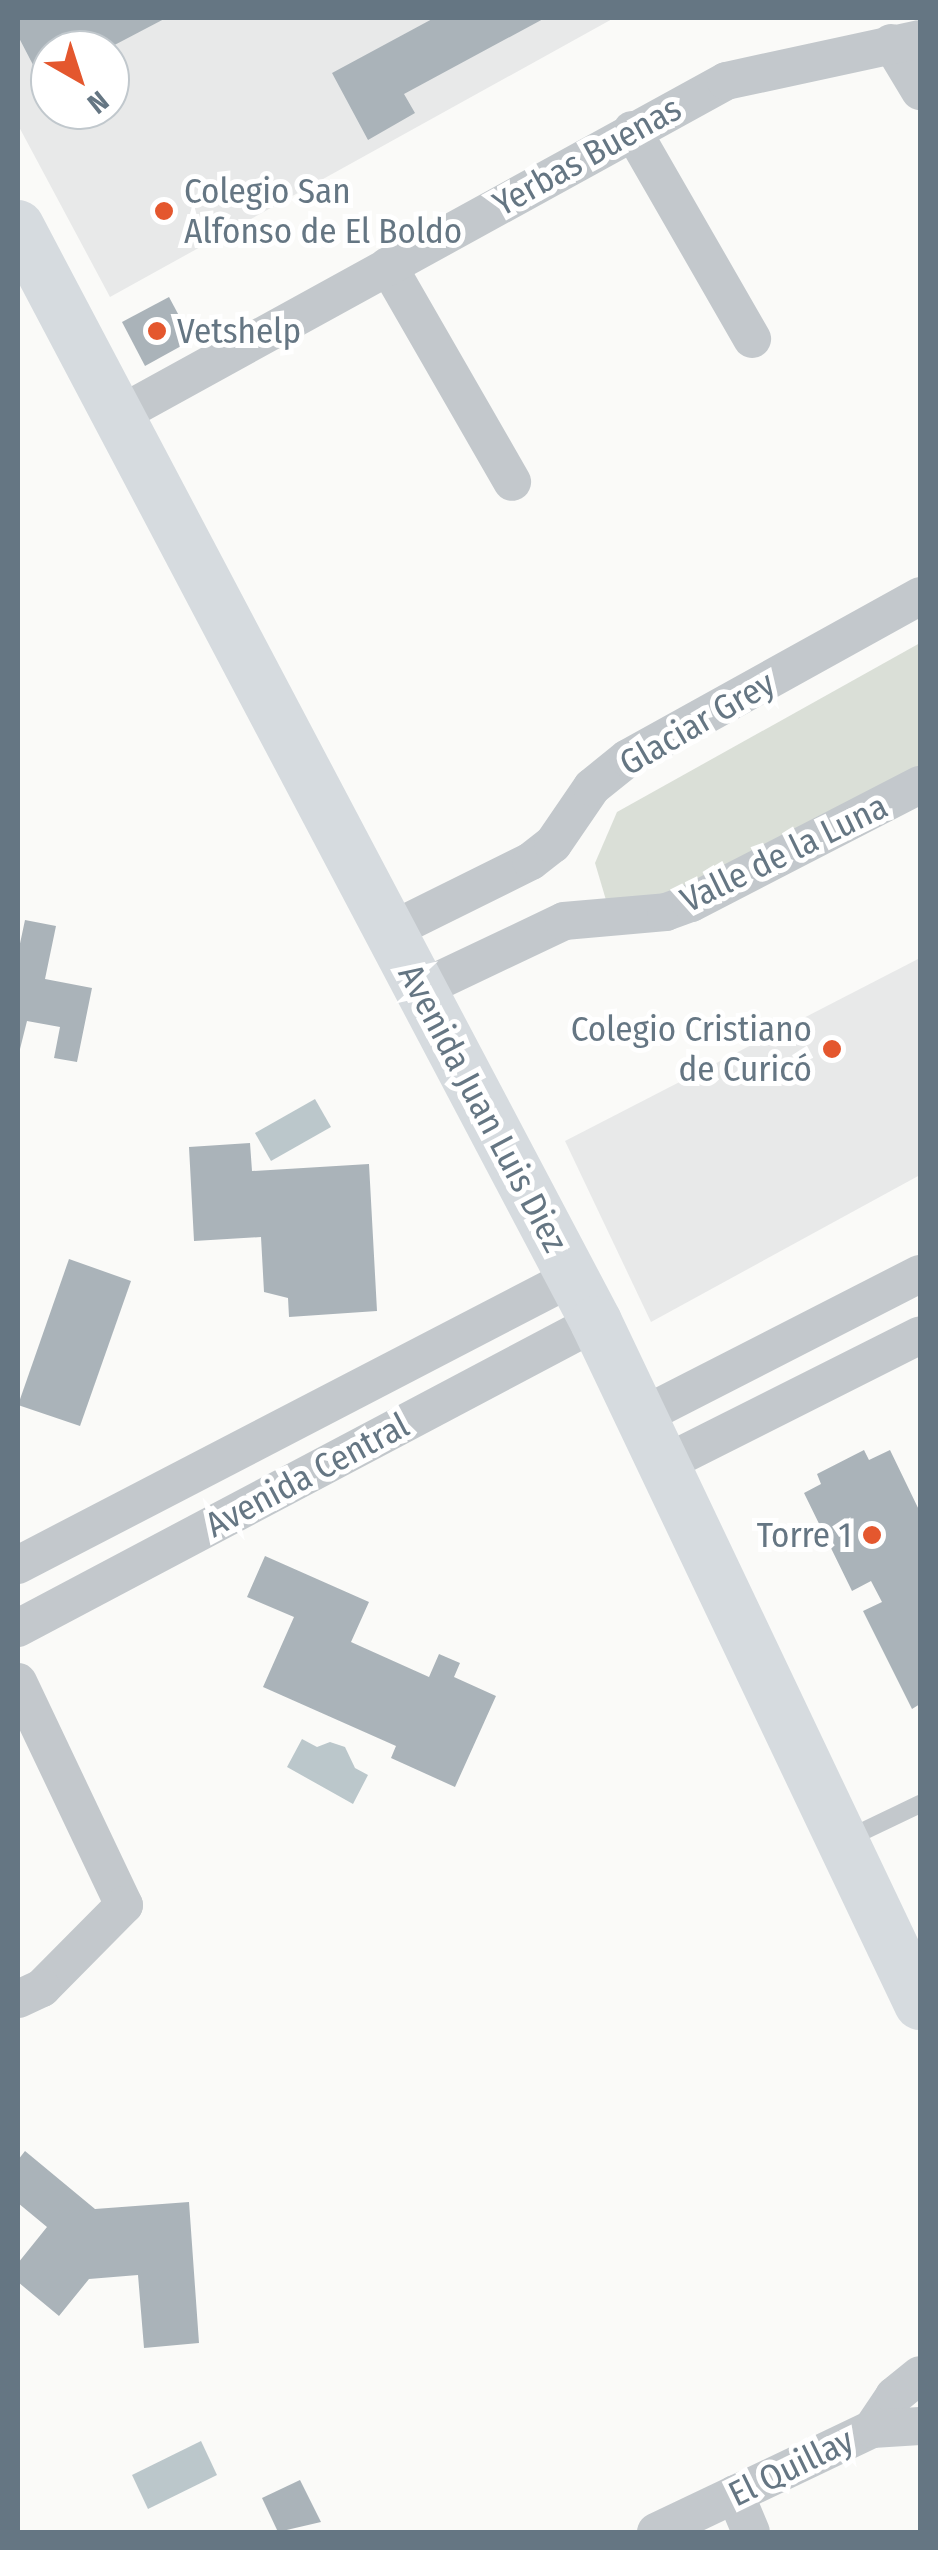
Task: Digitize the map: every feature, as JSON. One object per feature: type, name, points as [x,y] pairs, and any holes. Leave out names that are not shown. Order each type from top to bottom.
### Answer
[{"type":"main road","name":"Avenida Juan Luis Diez","points":[[22,245],[118,416],[596,1322],[846,1839],[920,2004]]},
{"type":"street","points":[[906,41],[920,91]]},
{"type":"street","name":"Yerbas Buenas","points":[[118,416],[726,81],[906,41]]},
{"type":"street","points":[[632,130],[752,339]]},
{"type":"street","points":[[388,266],[512,482]]},
{"type":"street","name":"Glaciar Grey","points":[[390,931],[531,861],[552,844],[592,786],[628,758],[920,596]]},
{"type":"street","name":"Valle de la Luna","points":[[421,989],[564,921],[666,912],[691,902],[920,785]]},
{"type":"street","points":[[642,1416],[920,1274]]},
{"type":"street","name":"Avenida Central","points":[[18,1565],[572,1277]]},
{"type":"street","name":"Avenida Central","points":[[18,1628],[596,1322]]},
{"type":"street","points":[[666,1462],[920,1335]]},
{"type":"street","points":[[18,1682],[124,1905],[42,1988],[18,1998]]},
{"type":"street","name":"El Quillay","points":[[872,2428],[894,2396],[920,2376]]},
{"type":"street","name":"El Quillay","points":[[656,2532],[872,2428],[920,2426]]},
{"type":"street","points":[[735,2494],[752,2532]]},
{"type":"lane","points":[[846,1839],[920,1804]]},
{"type":"shaded area","name":"Colegio San Alfonso de El Boldo","points":[[18,18],[614,18],[110,297],[18,125]]},
{"type":"shaded area","points":[[920,643],[920,783],[659,928],[606,900],[595,863],[617,812]]},
{"type":"shaded area","name":"Colegio Cristiano de Curicó","points":[[920,958],[920,1175],[651,1322],[565,1141]]},
{"type":"shaded area","points":[[315,1099],[331,1127],[271,1161],[255,1133]]},
{"type":"shaded area","points":[[302,1739],[317,1747],[330,1742],[345,1747],[355,1768],[368,1775],[353,1804],[287,1767]]},
{"type":"shaded area","points":[[201,2441],[217,2475],[148,2509],[132,2475]]},
{"type":"building","points":[[18,18],[166,18],[130,37],[130,30],[30,30],[30,59],[18,36]]},
{"type":"building","points":[[434,18],[545,18],[404,94],[415,113],[368,140],[332,73]]},
{"type":"building","name":"Vetshelp","points":[[169,297],[192,340],[145,366],[122,322]]},
{"type":"building","points":[[25,920],[56,926],[45,979],[92,988],[77,1062],[54,1058],[60,1027],[27,1021],[18,1057],[18,953]]},
{"type":"building","points":[[250,1143],[252,1171],[369,1164],[377,1311],[289,1317],[288,1298],[264,1292],[261,1237],[194,1241],[189,1147]]},
{"type":"building","points":[[69,1259],[131,1281],[80,1426],[18,1405]]},
{"type":"building","name":"Torre 1","points":[[864,1450],[869,1460],[890,1450],[920,1512],[920,1704],[912,1709],[863,1611],[882,1602],[871,1581],[852,1591],[804,1493],[821,1484],[817,1474]]},
{"type":"building","points":[[265,1556],[369,1602],[351,1642],[429,1677],[439,1654],[460,1663],[454,1677],[496,1696],[455,1787],[391,1758],[396,1746],[263,1687],[294,1617],[247,1597]]},
{"type":"building","points":[[25,2151],[95,2209],[189,2202],[199,2343],[144,2348],[138,2275],[89,2279],[59,2316],[18,2282],[18,2263],[47,2227],[18,2203],[18,2160]]},
{"type":"building","points":[[300,2480],[321,2522],[278,2532],[262,2498]]},
{"type":"place","name":"Colegio San Alfonso de El Boldo","points":[[164,211]]},
{"type":"place","name":"Vetshelp","points":[[157,331]]},
{"type":"place","name":"Colegio Cristiano de Curicó","points":[[832,1049]]},
{"type":"place","name":"Torre 1","points":[[872,1535]]}]
